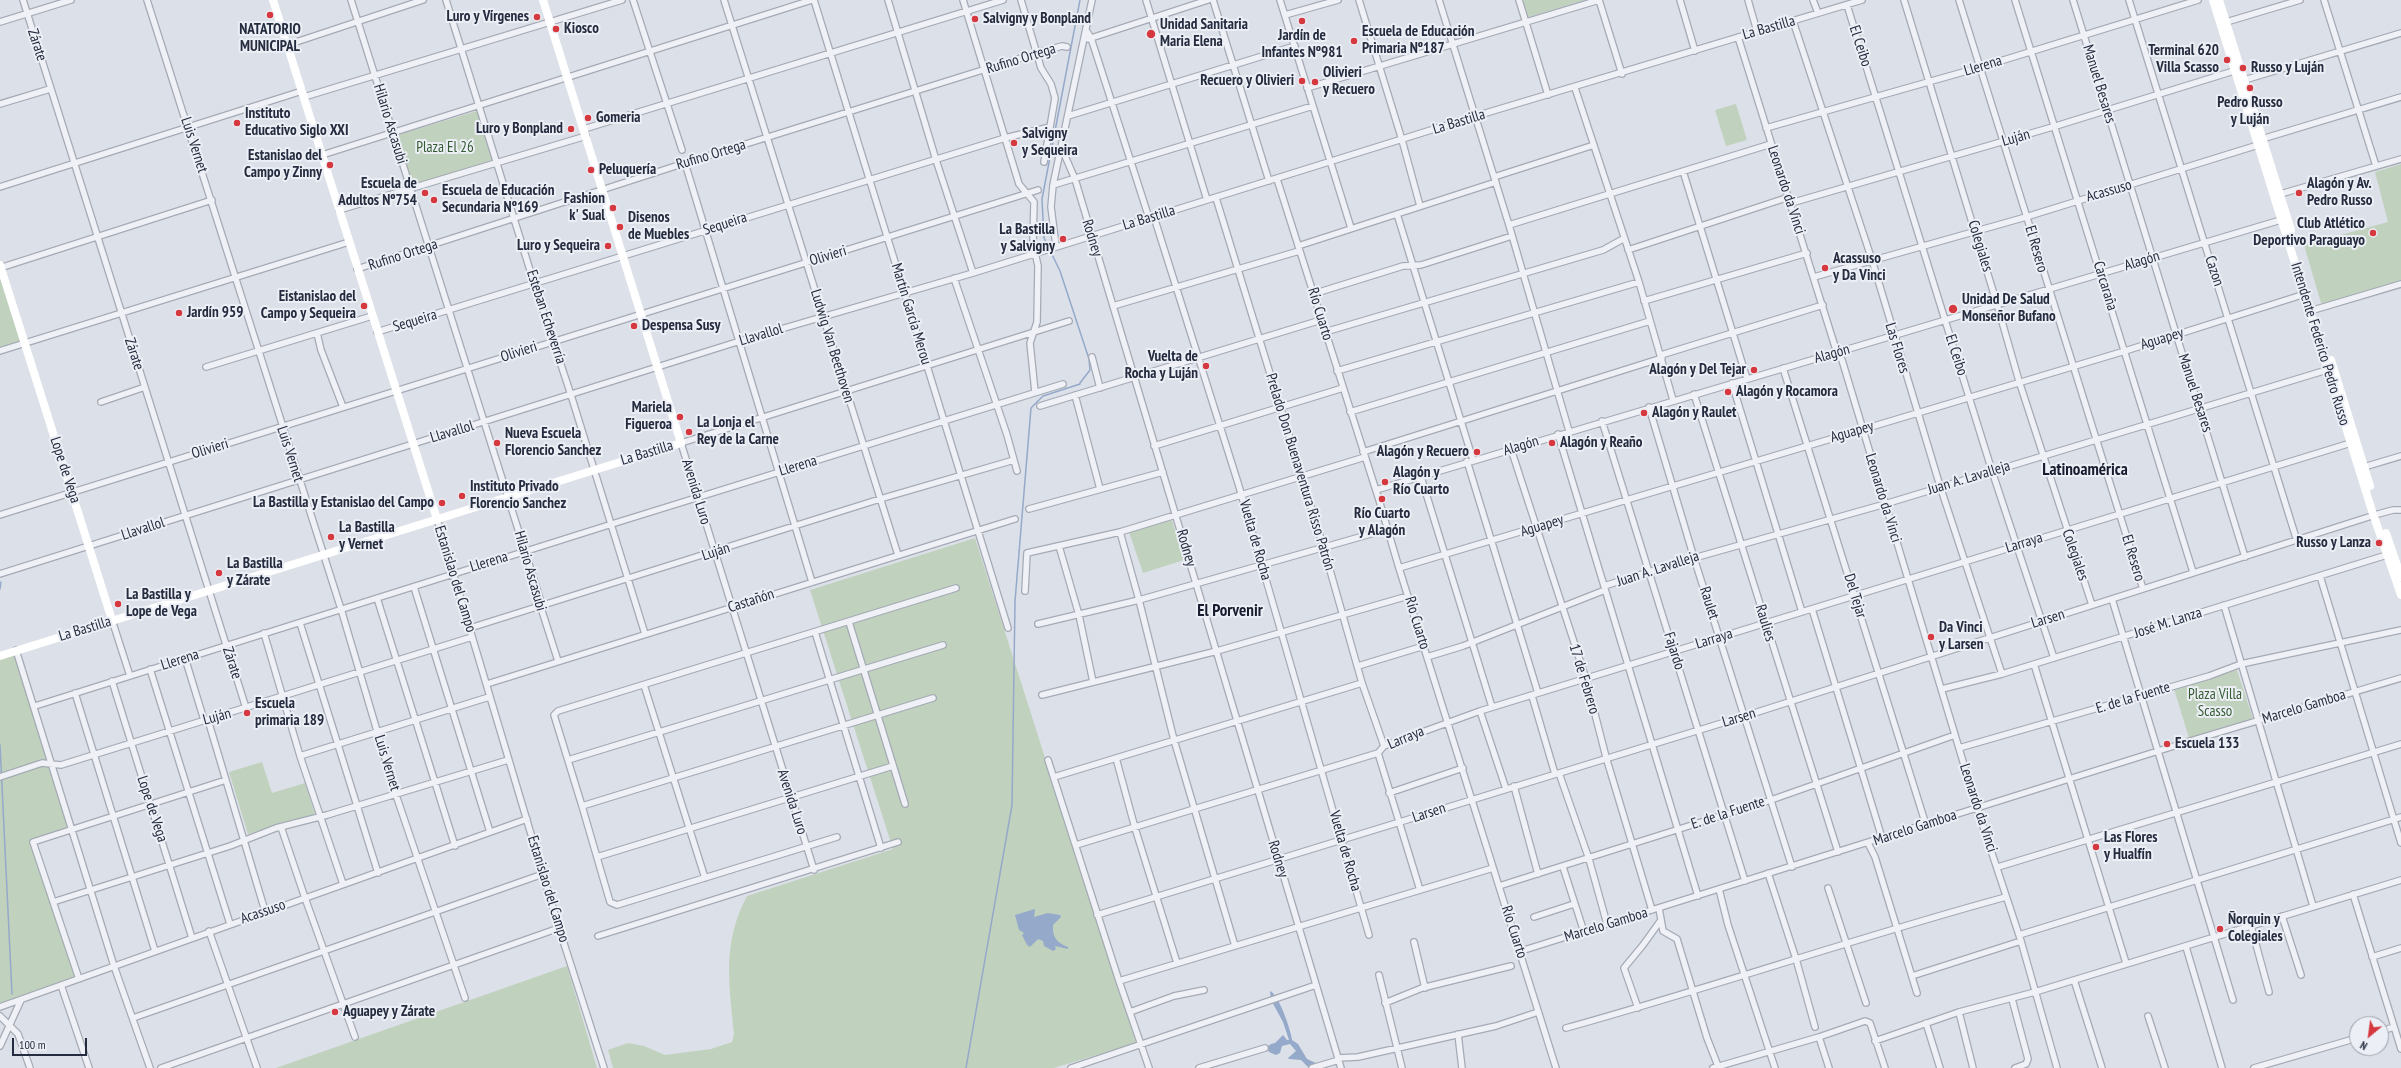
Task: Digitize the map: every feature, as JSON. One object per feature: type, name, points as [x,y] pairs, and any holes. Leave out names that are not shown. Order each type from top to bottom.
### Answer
[{"type":"street","name":"Zárate","points":[[23,0],[246,708]]},
{"type":"street","points":[[0,22],[71,0]]},
{"type":"street","name":"Luis Vernet","points":[[147,0],[212,200],[234,276],[341,609],[396,795],[465,998]]},
{"type":"street","name":"Estanislao del Campo","points":[[273,0],[413,444],[487,684],[489,697],[559,928],[604,1068]]},
{"type":"street","name":"Hilario Ascasubi","points":[[351,0],[525,551],[558,661]]},
{"type":"street","points":[[287,45],[423,0]]},
{"type":"street","name":"Esteban Echeverría","points":[[446,0],[534,283],[572,395],[645,634]]},
{"type":"street","name":"Avenida Luro","points":[[543,0],[658,367],[790,798],[814,870]]},
{"type":"street","points":[[0,187],[188,127],[303,94],[375,76],[461,48],[622,0]]},
{"type":"street","points":[[633,0],[682,150]]},
{"type":"street","name":"Ludwig Van Beethoven","points":[[724,0],[898,555]]},
{"type":"street","points":[[322,155],[813,0]]},
{"type":"street","name":"Martín García Merou","points":[[813,0],[944,421],[962,474],[1008,628]]},
{"type":"street","points":[[888,0],[936,160],[973,273]]},
{"type":"street","points":[[963,0],[1019,184],[1034,202],[1035,254],[1038,266],[1037,322],[1032,333],[1030,343],[1035,392]]},
{"type":"street","points":[[339,210],[497,163],[667,104],[1003,0]]},
{"type":"street","points":[[1021,0],[1041,68],[1051,84],[1055,98],[1044,162]]},
{"type":"street","points":[[1056,246],[1051,207],[1053,185],[1085,40],[1092,0]]},
{"type":"street","points":[[1146,0],[1207,200]]},
{"type":"street","points":[[1085,40],[1208,0]]},
{"type":"street","points":[[1213,0],[1269,181]]},
{"type":"street","points":[[1280,0],[1329,162],[1351,228]]},
{"type":"street","points":[[1285,15],[1338,0]]},
{"type":"street","points":[[1359,0],[1381,67],[1420,206]]},
{"type":"street","points":[[1439,0],[1454,43],[1509,225],[1569,431]]},
{"type":"street","points":[[1519,0],[1548,95]]},
{"type":"street","points":[[1307,88],[1381,67],[1454,43],[1599,0],[1622,74]]},
{"type":"street","points":[[1680,0],[1695,51]]},
{"type":"street","points":[[1748,0],[1757,31]]},
{"type":"street","points":[[1813,0],[1818,13]]},
{"type":"street","name":"La Bastilla","points":[[1035,254],[1056,246],[1216,198],[1476,116],[1622,74],[1757,31],[1862,0]]},
{"type":"street","name":"Colegiales","points":[[1904,0],[1998,304],[2019,381],[2092,605]]},
{"type":"street","name":"El Resero","points":[[1959,0],[2004,141],[2072,366],[2143,589]]},
{"type":"street","name":"Carcaraña","points":[[2015,0],[2056,126],[2146,424],[2193,572]]},
{"type":"street","name":"Manuel Besares","points":[[2073,0],[2224,484],[2245,557]]},
{"type":"street","name":"Cazon","points":[[2129,0],[2183,169],[2204,242],[2230,319],[2298,541]]},
{"type":"street","name":"Llerena","points":[[1766,128],[1823,110],[1877,98],[2198,0]]},
{"type":"street","name":"Intendente Federico Pedro Russo","points":[[2213,0],[2223,23],[2238,70],[2376,515],[2401,577]]},
{"type":"street","name":"Intendente Federico Pedro Russo","points":[[2219,0],[2223,23]]},
{"type":"street","points":[[2223,23],[2300,0]]},
{"type":"street","points":[[2324,0],[2376,166]]},
{"type":"street","name":"El Ceibo","points":[[1847,5],[1970,396],[1992,471],[2054,658]]},
{"type":"street","name":"Las Flores","points":[[1793,21],[1872,260],[1940,486],[2002,674]]},
{"type":"street","name":"Vuelta de Rocha","points":[[1086,30],[1091,38],[1130,162],[1152,217],[1221,425],[1281,634],[1323,770],[1369,935]]},
{"type":"street","points":[[2241,81],[2401,32]]},
{"type":"street","name":"Leonardo da Vinci","points":[[1738,37],[1837,353],[1842,360],[1977,808],[2021,941],[2057,1068]]},
{"type":"street","name":"Rufino Ortega","points":[[357,269],[685,163],[915,91],[1037,53],[1062,46],[1067,47]]},
{"type":"street","points":[[1068,116],[1172,86],[1295,46]]},
{"type":"street","name":"Luján","points":[[1628,250],[1701,225],[1847,186],[2056,126],[2238,70]]},
{"type":"street","points":[[1575,88],[1609,195],[1639,282],[1673,400]]},
{"type":"street","points":[[0,104],[50,89]]},
{"type":"street","name":"Acassuso","points":[[1814,277],[1975,232],[2183,169],[2358,109],[2401,97]]},
{"type":"street","points":[[1053,185],[1313,106]]},
{"type":"street","name":"Sequeira","points":[[377,332],[1005,138],[1050,127]]},
{"type":"street","points":[[1509,225],[1771,144]]},
{"type":"street","points":[[1113,306],[1298,248],[1351,228],[1397,214],[1594,145]]},
{"type":"street","name":"Rodney","points":[[1062,149],[1075,179],[1341,1068]]},
{"type":"street","points":[[2277,195],[2401,159]]},
{"type":"street","points":[[685,163],[812,582]]},
{"type":"street","points":[[1683,171],[1701,225],[1732,333],[1747,379]]},
{"type":"street","name":"Río Cuarto","points":[[1277,179],[1376,490],[1398,568],[1521,951],[1556,1068]]},
{"type":"street","name":"Olivieri","points":[[0,515],[1038,190]]},
{"type":"street","name":"Prelado Don Buenaventura Risso Patrón","points":[[1216,198],[1279,407],[1324,549],[1362,684],[1384,746]]},
{"type":"street","points":[[0,267],[98,238],[212,200]]},
{"type":"street","points":[[1397,214],[1461,421],[1491,542],[1517,624],[1557,773],[1589,859],[1607,924]]},
{"type":"street","name":"Intendente Federico Pedro Russo","points":[[2284,218],[2305,294],[2313,310]]},
{"type":"street","name":"Alagón","points":[[1376,490],[1649,407],[1946,321],[2284,218]]},
{"type":"street","points":[[1313,294],[1403,266],[1421,266],[1512,236]]},
{"type":"street","points":[[1325,332],[1603,250],[1624,239]]},
{"type":"street","points":[[0,351],[234,276],[349,242]]},
{"type":"street","points":[[1644,301],[1806,253]]},
{"type":"street","points":[[904,291],[973,273],[1035,254]]},
{"type":"street","name":"Lope de Vega","points":[[0,267],[90,546],[130,676]]},
{"type":"street","points":[[954,278],[977,350],[997,405],[1017,471]]},
{"type":"street","points":[[1337,371],[1437,342],[1534,311],[1639,282]]},
{"type":"street","points":[[2313,310],[2401,284]]},
{"type":"street","name":"Llavallol","points":[[0,574],[740,341],[904,291]]},
{"type":"street","name":"Aguapey","points":[[1398,568],[1491,542],[1755,460],[2125,351],[2305,294]]},
{"type":"street","points":[[1025,591],[1027,553],[1120,532],[1176,513],[1301,477],[1461,421],[1823,305]]},
{"type":"street","name":"Sequeira","points":[[206,367],[372,316]]},
{"type":"street","points":[[1040,406],[1321,320]]},
{"type":"street","name":"La Bastilla","points":[[0,656],[1069,321]]},
{"type":"street","points":[[1350,412],[1650,321]]},
{"type":"street","points":[[317,333],[321,350],[343,408]]},
{"type":"street","points":[[1092,357],[1100,388]]},
{"type":"street","name":"Del Tejar","points":[[1783,368],[1926,825]]},
{"type":"street","name":"Juan A. Lavalleja","points":[[1427,657],[1562,608],[1604,588],[1649,571],[1831,518],[1885,504],[1940,486],[2044,456],[2146,424],[2252,394],[2331,369]]},
{"type":"street","points":[[1732,383],[1802,612]]},
{"type":"street","points":[[944,421],[1063,384]]},
{"type":"street","points":[[101,402],[145,387]]},
{"type":"street","points":[[1154,446],[1343,388]]},
{"type":"street","name":"Raulies","points":[[1694,394],[1838,852]]},
{"type":"street","points":[[1075,395],[1100,489]]},
{"type":"street","name":"Raulet","points":[[1649,407],[1674,486],[1694,558],[1792,867]]},
{"type":"street","name":"Llerena","points":[[35,706],[525,551],[944,421]]},
{"type":"street","name":"Fajardo","points":[[1602,421],[1675,651],[1745,881]]},
{"type":"street","points":[[1558,434],[1604,588],[1653,743],[1677,830],[1698,896]]},
{"type":"street","name":"Intendente Federico Pedro Russo","points":[[2354,442],[2364,467],[2376,515]]},
{"type":"street","name":"Larraya","points":[[1076,845],[1378,753],[1384,746],[1447,721],[2119,514],[2224,484],[2354,442]]},
{"type":"street","name":"17 de Febrero","points":[[1511,449],[1586,679],[1606,758],[1652,910]]},
{"type":"street","points":[[2364,467],[2401,456]]},
{"type":"street","name":"Luján","points":[[470,628],[542,607],[962,474],[1014,460]]},
{"type":"street","points":[[1028,509],[1163,472]]},
{"type":"street","points":[[1421,477],[1492,707]]},
{"type":"street","name":"Larsen","points":[[1097,915],[1215,878],[1342,841],[1653,743],[1791,702],[2193,572],[2298,541],[2376,515],[2393,510],[2401,510]]},
{"type":"street","name":"Castañón","points":[[487,684],[1015,519]]},
{"type":"street","points":[[1038,624],[1139,600],[1324,549],[1388,529]]},
{"type":"street","points":[[1120,532],[1139,600],[1174,740],[1196,808],[1235,946]]},
{"type":"street","points":[[1059,546],[1079,615],[1094,682]]},
{"type":"street","name":"Intendente Federico Pedro Russo","points":[[2391,554],[2401,595]]},
{"type":"street","name":"José M. Lanza","points":[[1942,689],[2002,674],[2124,638],[2224,605],[2391,554]]},
{"type":"street","points":[[2320,576],[2401,843]]},
{"type":"street","points":[[414,587],[490,832]]},
{"type":"street","points":[[837,837],[622,905],[614,905],[610,902],[568,760],[554,719],[556,713],[956,588]]},
{"type":"street","points":[[1042,694],[1155,668],[1281,634],[1343,614],[1408,596]]},
{"type":"street","points":[[377,598],[455,846]]},
{"type":"street","points":[[2112,599],[2178,813],[2233,1000]]},
{"type":"street","points":[[2224,605],[2298,850],[2313,906]]},
{"type":"street","points":[[1812,609],[1882,838]]},
{"type":"street","points":[[849,622],[905,804]]},
{"type":"street","points":[[300,623],[378,873]]},
{"type":"street","name":"E. de la Fuente","points":[[1959,748],[2142,695],[2241,664],[2401,630]]},
{"type":"street","points":[[815,632],[842,726],[881,848]]},
{"type":"street","points":[[264,633],[300,756],[343,884]]},
{"type":"street","name":"Luján","points":[[0,776],[42,763],[61,765],[131,742],[246,708],[432,648],[472,637]]},
{"type":"street","points":[[568,760],[943,645]]},
{"type":"street","points":[[1358,666],[1424,646]]},
{"type":"street","points":[[16,650],[35,706],[114,966],[150,1068]]},
{"type":"street","points":[[185,658],[245,839],[265,911]]},
{"type":"street","points":[[2034,664],[2126,964]]},
{"type":"street","points":[[150,670],[230,924]]},
{"type":"street","name":"Marcelo Gamboa","points":[[1521,951],[1977,808],[2401,678]]},
{"type":"street","name":"Lope de Vega","points":[[112,681],[192,938]]},
{"type":"street","points":[[1054,778],[1237,720],[1362,684]]},
{"type":"street","points":[[644,685],[705,878]]},
{"type":"street","points":[[75,693],[155,951]]},
{"type":"street","points":[[300,756],[452,710],[489,697]]},
{"type":"street","points":[[582,806],[933,698]]},
{"type":"street","points":[[1480,711],[1506,789]]},
{"type":"street","name":"E. de la Fuente","points":[[1499,886],[1589,859],[1771,800],[1817,782],[1862,769],[1955,735]]},
{"type":"street","points":[[1998,868],[2401,744]]},
{"type":"street","points":[[1378,753],[1389,793],[1400,823],[1420,890]]},
{"type":"street","points":[[1116,758],[1135,828],[1158,897],[1177,963]]},
{"type":"street","points":[[53,902],[170,865],[281,827],[396,795],[508,760]]},
{"type":"street","points":[[1048,760],[1097,915],[1149,1068]]},
{"type":"street","points":[[597,857],[893,766]]},
{"type":"street","points":[[1389,793],[1462,768]]},
{"type":"street","points":[[79,979],[33,844],[35,840],[72,829],[113,814],[226,780]]},
{"type":"street","points":[[1514,786],[1538,874]]},
{"type":"street","points":[[2019,935],[2401,817]]},
{"type":"street","name":"Acassuso","points":[[0,1007],[265,911],[455,846],[527,819]]},
{"type":"street","points":[[281,827],[304,898],[355,1037]]},
{"type":"street","points":[[598,936],[814,870],[898,842]]},
{"type":"street","points":[[1868,843],[1875,857],[1917,993]]},
{"type":"street","points":[[1563,867],[1584,932]]},
{"type":"street","points":[[1119,981],[1494,868]]},
{"type":"street","points":[[1768,873],[1796,960],[1815,1027]]},
{"type":"street","points":[[133,1018],[543,874]]},
{"type":"street","points":[[1875,1041],[1958,1012],[2012,999],[2401,880]]},
{"type":"street","points":[[1828,888],[1866,1003]]},
{"type":"street","points":[[1719,889],[1744,975],[1768,1051],[1775,1068]]},
{"type":"street","points":[[2353,894],[2401,1049]]},
{"type":"street","points":[[1566,1028],[1692,992],[1897,928],[2006,897]]},
{"type":"street","points":[[1534,917],[1574,904]]},
{"type":"street","points":[[1659,908],[1663,931],[1677,939],[1716,1067],[1819,1037],[1865,1021],[1870,1023],[1885,1068]]},
{"type":"street","points":[[2282,916],[2301,975]]},
{"type":"street","points":[[1638,1008],[1624,968],[1661,919]]},
{"type":"street","points":[[2251,926],[2269,992]]},
{"type":"street","points":[[161,1068],[559,928]]},
{"type":"street","points":[[209,931],[227,985],[258,1068]]},
{"type":"street","points":[[1912,976],[2021,941]]},
{"type":"street","points":[[1414,942],[1425,988]]},
{"type":"street","points":[[2186,947],[2222,1068]]},
{"type":"street","points":[[2372,957],[2401,948]]},
{"type":"street","points":[[1386,1003],[1425,988],[1511,966]]},
{"type":"street","points":[[1379,975],[1402,1068]]},
{"type":"street","points":[[2074,980],[2102,1068]]},
{"type":"street","points":[[1071,1068],[1316,985]]},
{"type":"street","points":[[61,986],[89,1068]]},
{"type":"street","points":[[1130,1012],[1174,996],[1204,990]]},
{"type":"street","points":[[2012,999],[2028,1059],[2026,1064],[2015,1068]]},
{"type":"street","points":[[0,1046],[21,1000]]},
{"type":"street","points":[[1312,1068],[1338,1059],[1358,1057],[1496,1026],[1538,1012]]},
{"type":"street","points":[[1958,1012],[1973,1068]]},
{"type":"street","points":[[0,1016],[10,1024],[18,1034],[30,1068]]},
{"type":"street","points":[[2148,1016],[2165,1068]]},
{"type":"street","points":[[1926,1023],[1940,1068]]},
{"type":"street","points":[[2389,1029],[2394,1027]]},
{"type":"street","points":[[1458,1034],[1462,1068]]},
{"type":"street","points":[[1819,1037],[1829,1068]]},
{"type":"street","points":[[2254,1068],[2349,1040]]},
{"type":"street","points":[[1199,1068],[1266,1048]]},
{"type":"green space","points":[[1523,0],[1585,0],[1528,17]]},
{"type":"green space","points":[[1736,104],[1747,140],[1726,146],[1715,110]]},
{"type":"green space","name":"Plaza El 26","points":[[477,111],[493,161],[412,186],[397,135]]},
{"type":"green space","name":"Club Atlético Deportivo Paraguayo","points":[[2401,164],[2401,281],[2323,304],[2321,303],[2304,245],[2388,222],[2375,172]]},
{"type":"green space","points":[[0,276],[21,341],[0,348]]},
{"type":"green space","points":[[1172,520],[1184,560],[1143,573],[1129,532]]},
{"type":"green space","points":[[975,538],[1136,1043],[1054,1068],[613,1068],[608,1050],[628,1043],[644,1046],[665,1055],[711,1049],[732,1042],[734,1034],[730,998],[729,964],[734,930],[739,913],[747,896],[893,849],[810,590]]},
{"type":"green space","points":[[16,650],[72,829],[35,840],[79,979],[0,1007],[0,656]]},
{"type":"green space","name":"Plaza Villa Scasso","points":[[2237,670],[2253,719],[2189,738],[2174,689]]},
{"type":"green space","points":[[262,762],[272,793],[305,783],[315,814],[248,834],[229,772]]},
{"type":"green space","points":[[567,966],[597,1068],[276,1068]]},
{"type":"water","points":[[1035,909],[1034,917],[1048,913],[1060,915],[1061,917],[1053,925],[1053,933],[1056,939],[1061,944],[1068,947],[1068,949],[1055,946],[1056,949],[1053,951],[1044,946],[1043,941],[1038,939],[1030,947],[1027,945],[1022,935],[1024,933],[1019,930],[1015,915]]},
{"type":"water","points":[[1270,991],[1281,1006],[1292,1040],[1298,1044],[1307,1059],[1327,1068],[1309,1068],[1301,1060],[1289,1059],[1288,1058],[1296,1051],[1290,1044],[1282,1046],[1280,1053],[1276,1055],[1269,1052],[1267,1047],[1275,1043],[1283,1035],[1287,1040],[1289,1040],[1283,1022],[1271,1000]]},
{"type":"waterway","points":[[1080,0],[1042,199],[1044,238],[1060,271],[1089,359],[1090,370],[1080,383]]},
{"type":"waterway","points":[[966,1068],[1012,805],[1015,601],[1031,408],[1043,396],[1080,384]]},
{"type":"waterway","points":[[0,589],[1,582]]},
{"type":"waterway","points":[[0,745],[12,994]]},
{"type":"place","name":"NATATORIO MUNICIPAL","points":[[270,15]]},
{"type":"place","name":"Luro y Vírgenes","points":[[537,17]]},
{"type":"place","name":"Salvigny y Bonpland","points":[[975,19]]},
{"type":"place","name":"Jardín de Infantes Nº981","points":[[1302,21]]},
{"type":"place","name":"Kiosco","points":[[556,29]]},
{"type":"place","name":"Unidad Sanitaria Maria Elena","points":[[1151,34]]},
{"type":"place","name":"Escuela de Educación Primaria Nº187","points":[[1354,41]]},
{"type":"place","name":"Terminal 620 Villa Scasso","points":[[2227,60]]},
{"type":"place","name":"Russo y Luján","points":[[2243,68]]},
{"type":"place","name":"Recuero y Olivieri","points":[[1302,81]]},
{"type":"place","name":"Olivieri y Recuero","points":[[1315,82]]},
{"type":"place","name":"Pedro Russo y Luján","points":[[2250,88]]},
{"type":"place","name":"Gomeria","points":[[588,118]]},
{"type":"place","name":"Instituto Educativo Siglo XXI","points":[[237,123]]},
{"type":"place","name":"Luro y Bonpland","points":[[571,129]]},
{"type":"place","name":"Salvigny y Sequeira","points":[[1014,143]]},
{"type":"place","name":"Estanislao del Campo y Zinny","points":[[330,165]]},
{"type":"place","name":"Peluquería","points":[[591,170]]},
{"type":"place","name":"Escuela de Adultos Nº754","points":[[425,193]]},
{"type":"place","name":"Alagón y Av. Pedro Russo","points":[[2299,193]]},
{"type":"place","name":"Escuela de Educación Secundaria Nº169","points":[[434,200]]},
{"type":"place","name":"Fashion k' Sual","points":[[613,208]]},
{"type":"place","name":"Disenos de Muebles","points":[[620,227]]},
{"type":"place","name":"Club Atlético Deportivo Paraguayo","points":[[2373,233]]},
{"type":"place","name":"La Bastilla y Salvigny","points":[[1063,239]]},
{"type":"place","name":"Luro y Sequeira","points":[[608,246]]},
{"type":"place","name":"Acassuso y Da Vinci","points":[[1825,268]]},
{"type":"place","name":"Eistanislao del Campo y Sequeira","points":[[364,306]]},
{"type":"place","name":"Unidad De Salud Monseñor Bufano","points":[[1953,309]]},
{"type":"place","name":"Jardín 959","points":[[179,313]]},
{"type":"place","name":"Despensa Susy","points":[[634,326]]},
{"type":"place","name":"Vuelta de Rocha y Luján","points":[[1206,366]]},
{"type":"place","name":"Alagón y Del Tejar","points":[[1754,370]]},
{"type":"place","name":"Alagón y Rocamora","points":[[1728,392]]},
{"type":"place","name":"Alagón y Raulet","points":[[1644,413]]},
{"type":"place","name":"Mariela Figueroa","points":[[680,417]]},
{"type":"place","name":"La Lonja el Rey de la Carne","points":[[689,432]]},
{"type":"place","name":"Nueva Escuela Florencio Sanchez","points":[[497,443]]},
{"type":"place","name":"Alagón y Reaño","points":[[1552,443]]},
{"type":"place","name":"Alagón y Recuero","points":[[1477,452]]},
{"type":"place","name":"Alagón y Río Cuarto","points":[[1385,482]]},
{"type":"place","name":"Instituto Privado Florencio Sanchez","points":[[462,496]]},
{"type":"place","name":"Río Cuarto y Alagón","points":[[1382,499]]},
{"type":"place","name":"La Bastilla y Estanislao del Campo","points":[[442,503]]},
{"type":"place","name":"La Bastilla y Vernet","points":[[331,537]]},
{"type":"place","name":"Russo y Lanza","points":[[2379,543]]},
{"type":"place","name":"La Bastilla y Zárate","points":[[219,573]]},
{"type":"place","name":"La Bastilla y Lope de Vega","points":[[118,604]]},
{"type":"place","name":"Da Vinci y Larsen","points":[[1931,637]]},
{"type":"place","name":"Escuela primaria 189","points":[[247,713]]},
{"type":"place","name":"Escuela 133","points":[[2167,744]]},
{"type":"place","name":"Las Flores y Hualfín","points":[[2096,847]]},
{"type":"place","name":"Ñorquin y Colegiales","points":[[2220,929]]},
{"type":"place","name":"Aguapey y Zárate","points":[[335,1012]]},
{"type":"district","name":"Latinoamérica","points":[[2085,470]]},
{"type":"district","name":"El Porvenir","points":[[1230,611]]}]
